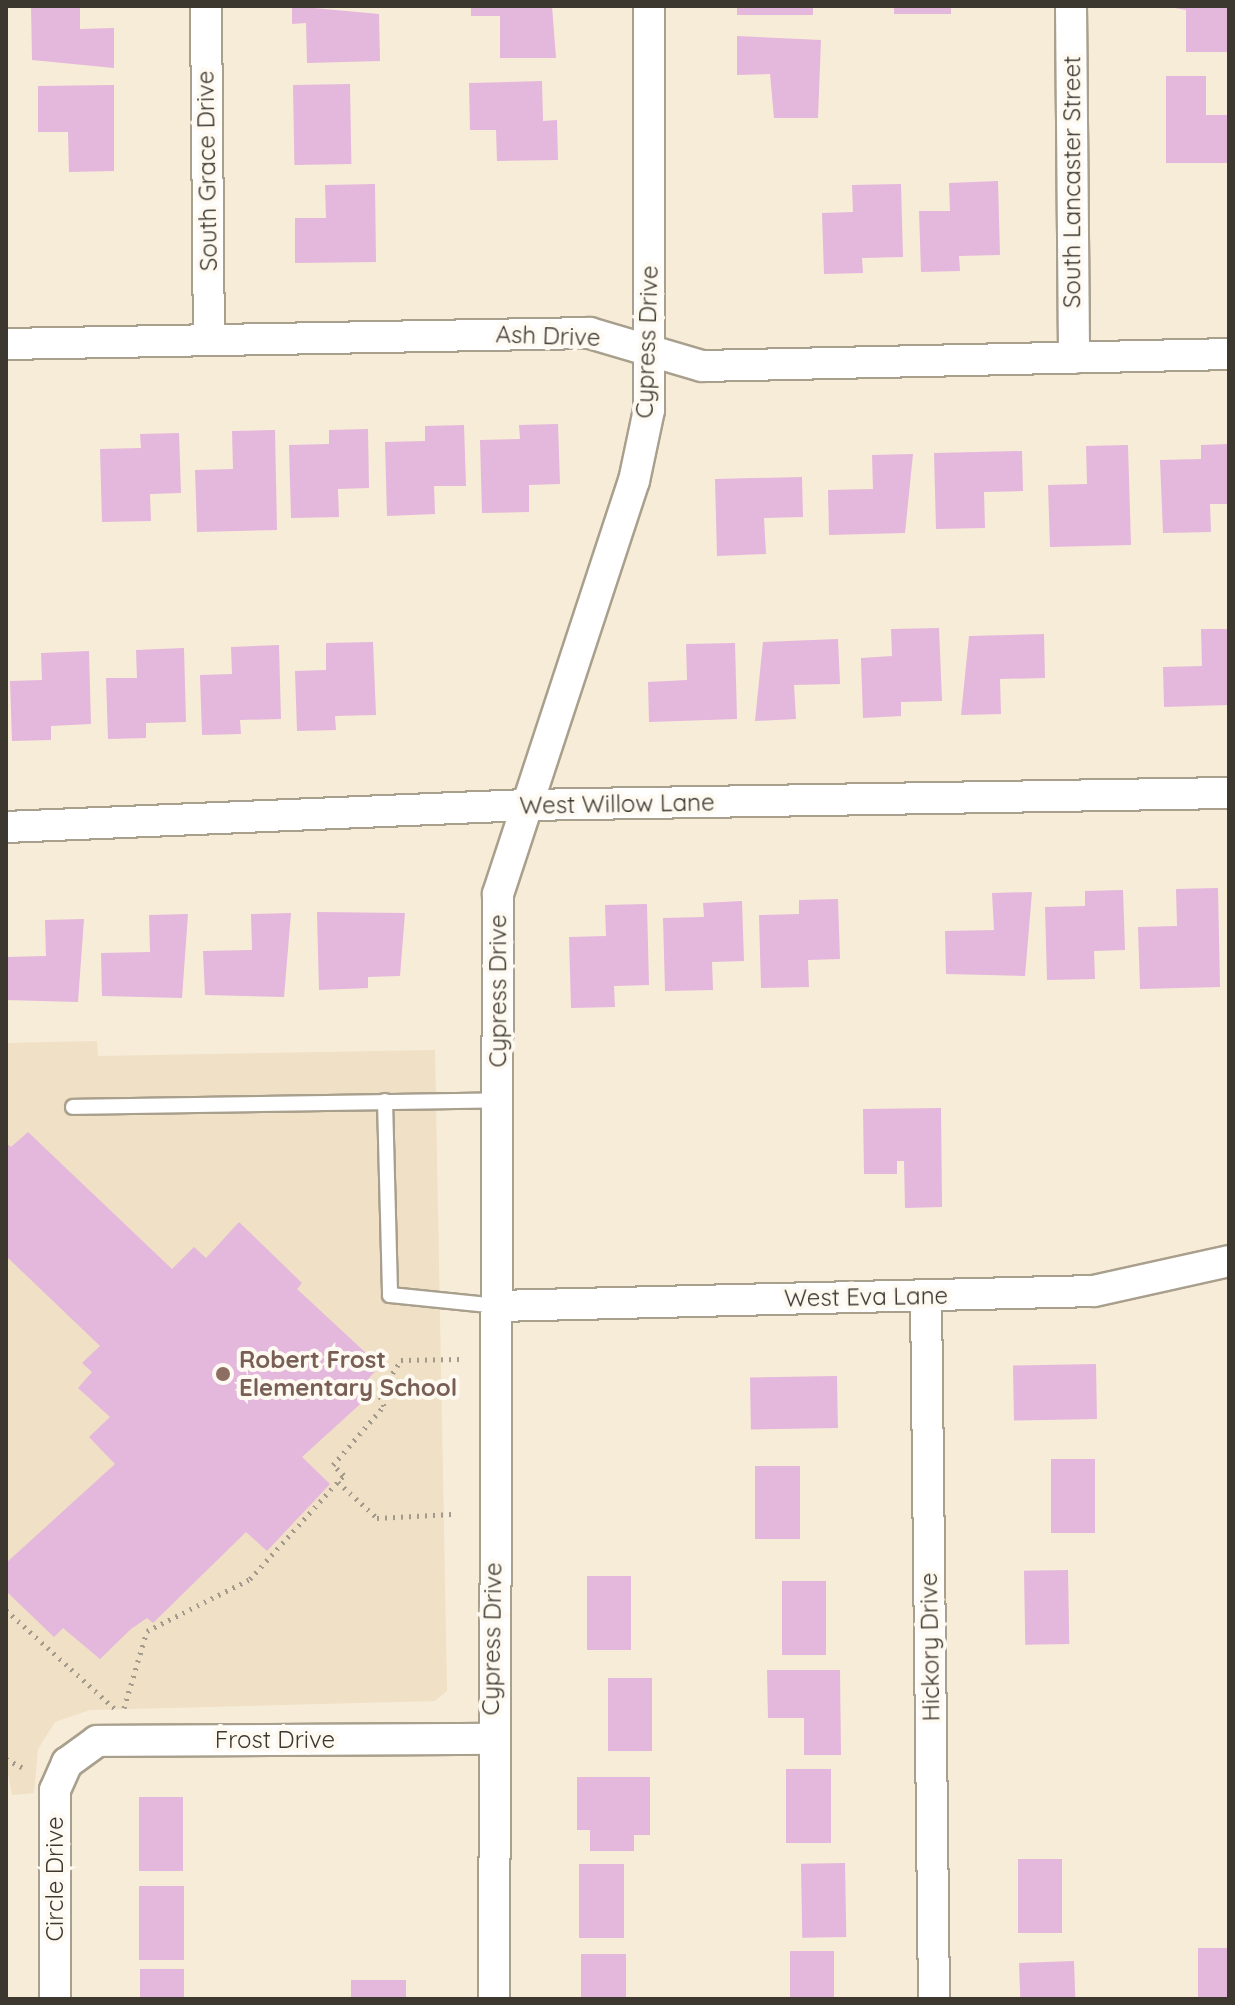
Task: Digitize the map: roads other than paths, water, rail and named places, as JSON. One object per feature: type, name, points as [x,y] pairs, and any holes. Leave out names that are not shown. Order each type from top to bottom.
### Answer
[{"type":"street","name":"South Grace Drive","points":[[206,6],[209,337]]},
{"type":"street","name":"Cypress Drive","points":[[494,1999],[490,1739],[498,1306],[498,894],[634,481],[649,410],[649,6]]},
{"type":"street","name":"South Lancaster Street","points":[[1071,6],[1074,358]]},
{"type":"street","name":"Ash Drive","points":[[6,344],[209,337],[590,333],[650,347],[702,366],[1229,354]]},
{"type":"street","name":"West Willow Lane","points":[[6,827],[526,805],[1229,793]]},
{"type":"street","name":"West Eva Lane","points":[[498,1306],[926,1296],[1136,1287],[1229,1261]]},
{"type":"street","name":"Hickory Drive","points":[[926,1296],[934,1999]]},
{"type":"street","name":"Frost Drive","points":[[67,1763],[97,1741],[490,1739]]},
{"type":"street","name":"Circle Drive","points":[[55,1999],[55,1790],[67,1763]]},
{"type":"lane","points":[[73,1107],[498,1100]]},
{"type":"lane","points":[[385,1101],[390,1295],[498,1306]]},
{"type":"place","name":"Robert Frost Elementary School","points":[[223,1374]]}]
